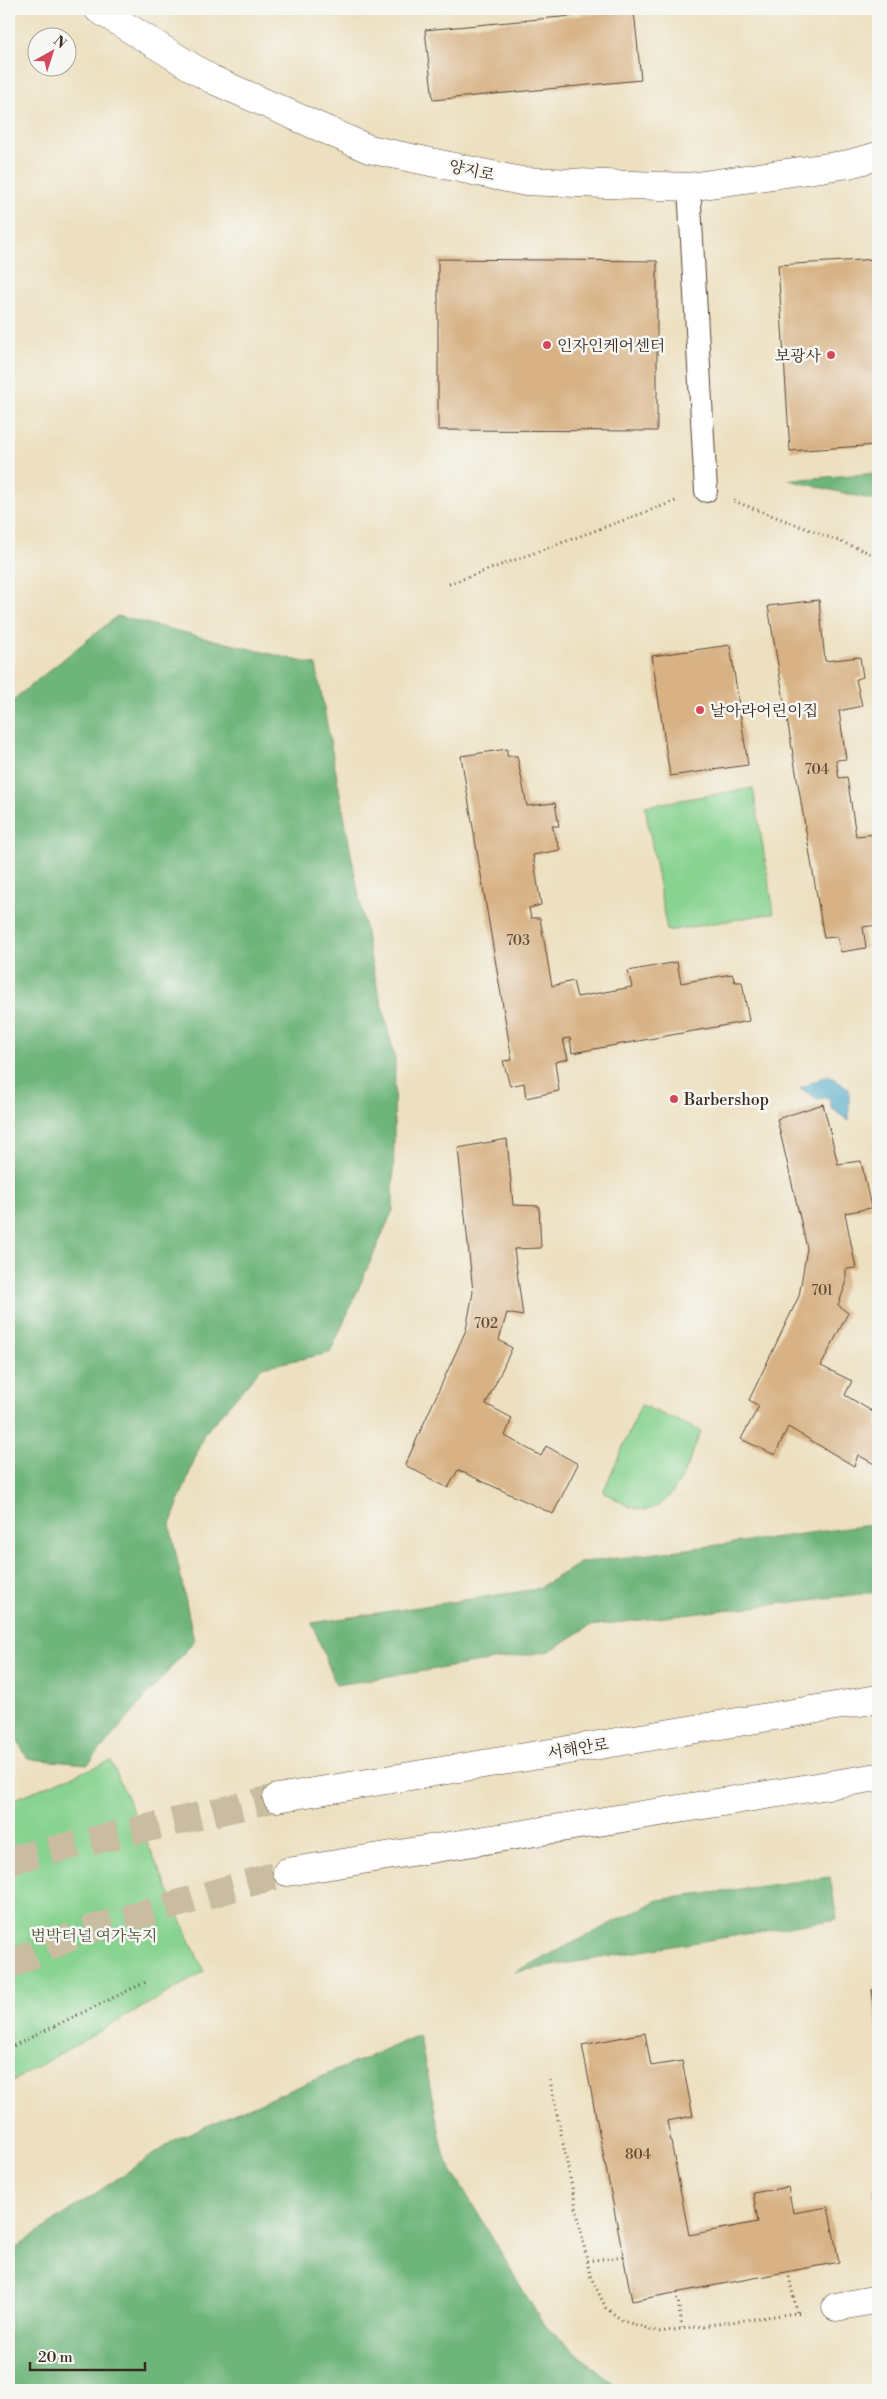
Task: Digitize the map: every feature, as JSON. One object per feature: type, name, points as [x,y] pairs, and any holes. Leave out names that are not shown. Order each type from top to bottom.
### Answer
[{"type":"main road","name":"양지로","points":[[98,9],[211,79],[369,149],[521,181],[689,187],[849,164],[878,156]]},
{"type":"main road","name":"서해안로","points":[[277,1798],[878,1699]]},
{"type":"main road","points":[[287,1872],[878,1777]]},
{"type":"main road","points":[[836,2307],[878,2299]]},
{"type":"lane","points":[[689,187],[706,490]]},
{"type":"path","points":[[449,584],[706,490],[878,556]]},
{"type":"path","points":[[9,2048],[146,1982]]},
{"type":"path","points":[[550,2080],[590,2275],[606,2308],[623,2321],[658,2332],[836,2307]]},
{"type":"path","points":[[587,2261],[623,2256]]},
{"type":"path","points":[[788,2272],[797,2312]]},
{"type":"path","points":[[677,2293],[682,2328]]},
{"type":"green space","points":[[878,473],[878,501],[788,480]]},
{"type":"green space","points":[[117,616],[316,665],[371,961],[395,1059],[393,1210],[330,1353],[262,1367],[204,1434],[170,1525],[194,1641],[88,1764],[28,1759],[9,1727],[9,703]]},
{"type":"green space","points":[[753,788],[774,913],[667,931],[645,806]]},
{"type":"green space","points":[[641,1405],[701,1431],[679,1482],[671,1494],[651,1509],[634,1508],[603,1492]]},
{"type":"green space","points":[[878,1524],[878,1592],[589,1626],[550,1651],[336,1685],[312,1623],[537,1589],[580,1563]]},
{"type":"green space","name":"범박터널 여가녹지","points":[[111,1761],[204,1972],[9,2083],[9,1801]]},
{"type":"green space","points":[[830,1877],[837,1919],[515,1972],[658,1900]]},
{"type":"green space","points":[[419,2035],[445,2158],[543,2324],[620,2390],[9,2390],[9,2252],[176,2139]]},
{"type":"water","points":[[828,1075],[849,1089],[849,1121],[831,1108],[829,1097],[818,1099],[800,1088]]},
{"type":"building","points":[[634,10],[641,80],[433,100],[425,30]]},
{"type":"building","name":"인자인케어센터","points":[[438,259],[657,261],[657,431],[438,430]]},
{"type":"building","name":"보광사","points":[[878,259],[878,445],[790,451],[778,265]]},
{"type":"building","points":[[819,600],[825,661],[860,657],[863,677],[856,679],[862,706],[839,711],[846,759],[836,760],[839,778],[847,777],[856,836],[878,834],[878,925],[863,927],[866,948],[841,952],[837,937],[824,938],[768,606]]},
{"type":"building","name":"날아라어린이집","points":[[730,645],[748,765],[670,776],[652,656]]},
{"type":"building","points":[[507,749],[507,756],[517,756],[527,806],[555,803],[559,826],[552,826],[560,850],[533,855],[541,905],[529,908],[531,918],[540,918],[552,986],[573,981],[577,997],[632,987],[628,971],[677,962],[681,983],[732,974],[735,982],[742,982],[749,1021],[572,1053],[570,1038],[563,1039],[568,1059],[555,1062],[559,1091],[526,1098],[524,1083],[510,1086],[503,1061],[512,1060],[461,756]]},
{"type":"building","points":[[823,1104],[838,1164],[861,1161],[871,1208],[845,1213],[856,1268],[846,1269],[846,1284],[838,1305],[848,1313],[821,1366],[852,1381],[845,1395],[878,1415],[878,1466],[858,1455],[854,1466],[788,1427],[775,1455],[741,1439],[759,1406],[749,1400],[799,1296],[807,1248],[777,1119]]},
{"type":"building","points":[[507,1139],[513,1205],[539,1206],[541,1248],[514,1249],[523,1316],[507,1313],[499,1340],[512,1348],[486,1404],[512,1418],[505,1436],[541,1456],[546,1446],[578,1464],[553,1514],[458,1470],[448,1488],[405,1465],[466,1330],[473,1292],[458,1148]]},
{"type":"building","points":[[878,1989],[878,2027],[877,2027],[872,1990]]},
{"type":"building","points":[[645,2033],[651,2066],[682,2061],[693,2116],[667,2121],[689,2235],[758,2222],[753,2193],[788,2187],[793,2213],[828,2207],[839,2262],[632,2301],[582,2045]]},
{"type":"building","points":[[878,2188],[878,2215],[877,2215],[873,2189]]},
{"type":"tunnel","points":[[9,1860],[277,1798]]},
{"type":"tunnel","points":[[9,1965],[81,1932],[287,1872]]},
{"type":"place","name":"인자인케어센터","points":[[547,345]]},
{"type":"place","name":"보광사","points":[[831,355]]},
{"type":"place","name":"날아라어린이집","points":[[700,710]]},
{"type":"place","name":"Barbershop","points":[[674,1099]]}]
